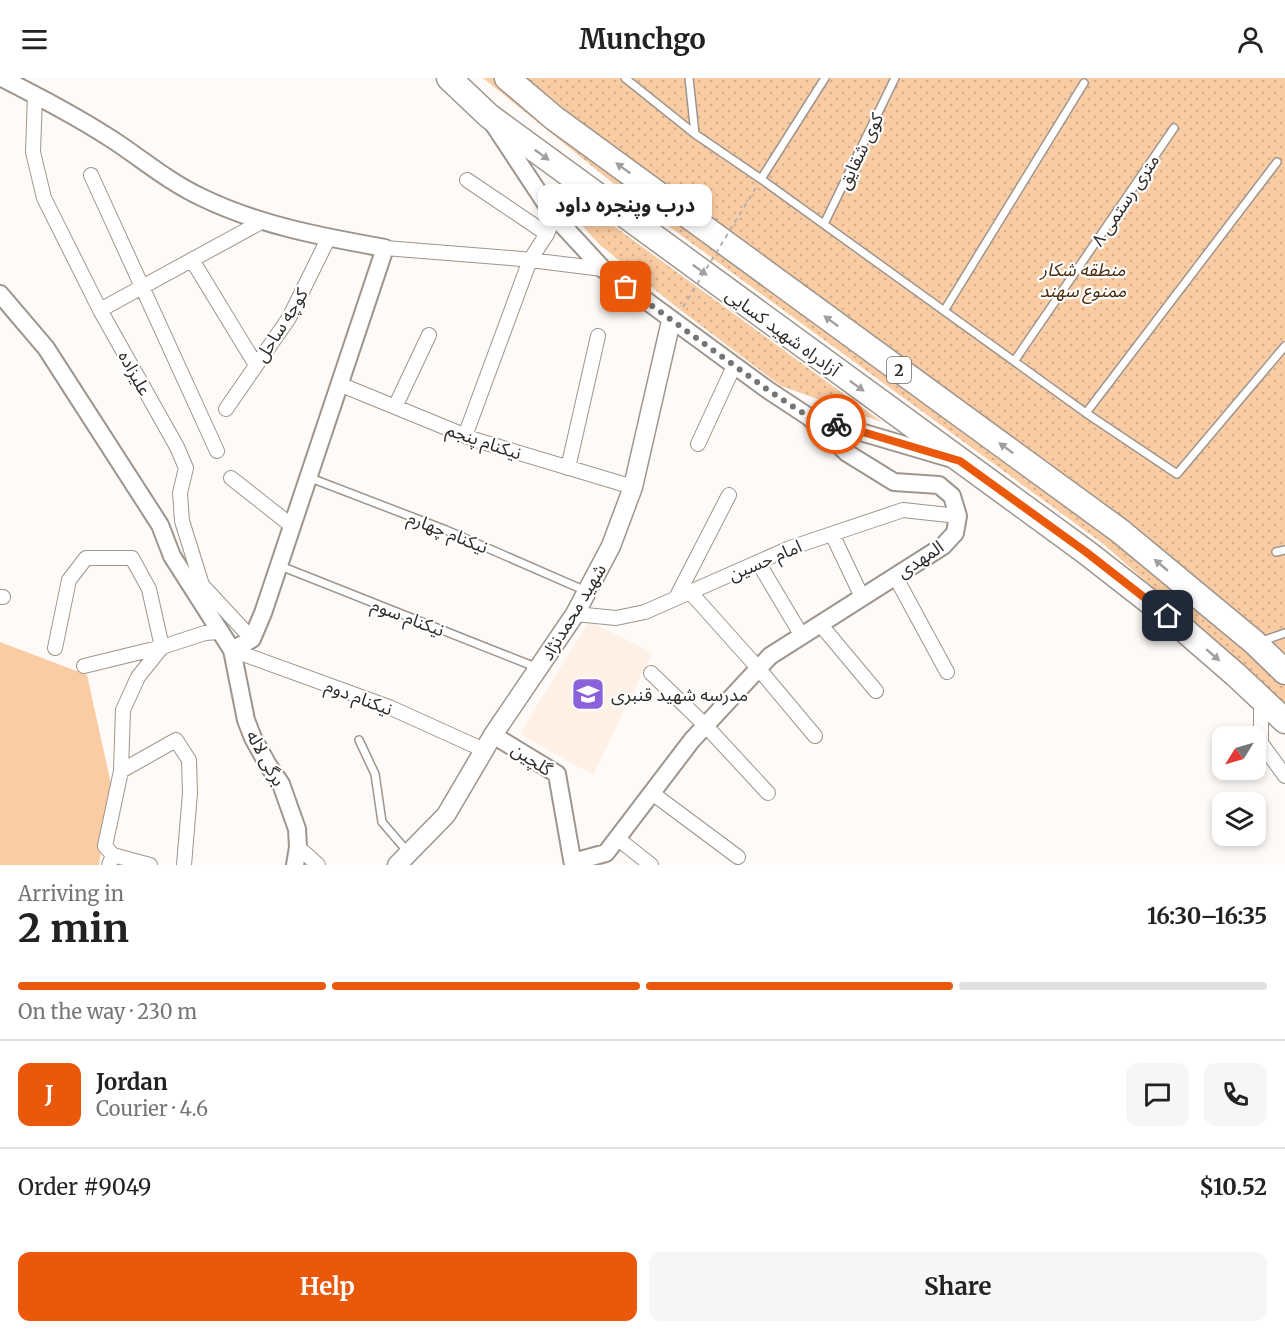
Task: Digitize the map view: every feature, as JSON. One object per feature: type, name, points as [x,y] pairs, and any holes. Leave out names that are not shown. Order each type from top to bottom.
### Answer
[{"type":"highway","name":"آزادراه شهید کسایی","points":[[449,78],[489,116],[1086,552],[1168,616],[1285,721]]},
{"type":"highway","name":"آزادراه شهید کسایی","points":[[507,78],[554,118],[1120,531],[1254,642],[1285,672]]},
{"type":"main road","name":"شهید محمدنژاد","points":[[403,859],[446,815],[489,743],[575,614],[612,546],[633,487],[671,321]]},
{"type":"street","points":[[2,78],[112,139],[167,178],[201,197],[263,221],[385,248],[530,260],[603,269]]},
{"type":"street","name":"علیزاده","points":[[35,95],[33,152],[44,198],[100,310],[177,447],[186,468],[180,493],[182,521],[202,585],[252,639]]},
{"type":"street","points":[[489,116],[554,216],[603,269],[671,321],[809,417],[847,453],[894,482],[939,485],[952,496],[958,516]]},
{"type":"street","points":[[91,175],[217,451]]},
{"type":"street","points":[[467,180],[547,234]]},
{"type":"street","points":[[465,436],[530,260],[547,234],[554,216]]},
{"type":"street","points":[[100,310],[263,221]]},
{"type":"street","name":"کوچه ساحل","points":[[226,409],[289,318],[329,237]]},
{"type":"street","points":[[0,294],[53,358],[160,525],[172,556],[219,633],[232,650],[252,639],[263,613],[385,248]]},
{"type":"street","points":[[192,260],[256,365]]},
{"type":"street","points":[[395,407],[429,335]]},
{"type":"street","points":[[568,468],[598,336]]},
{"type":"street","points":[[698,444],[734,366]]},
{"type":"street","name":"نیکنام پنجم","points":[[339,384],[465,436],[633,487]]},
{"type":"street","points":[[809,417],[960,461]]},
{"type":"street","points":[[231,478],[292,526]]},
{"type":"street","points":[[676,598],[729,495]]},
{"type":"street","name":"امام حسین","points":[[575,614],[615,618],[645,612],[790,548],[903,510],[958,516]]},
{"type":"street","name":"المهدی","points":[[573,863],[606,853],[706,726],[770,656],[943,546],[955,533],[958,516]]},
{"type":"street","points":[[832,534],[862,597]]},
{"type":"street","points":[[54,648],[69,580],[86,558],[132,558],[149,589],[162,647]]},
{"type":"street","points":[[759,562],[802,636]]},
{"type":"street","points":[[895,576],[947,672]]},
{"type":"street","points":[[690,592],[758,668],[814,736]]},
{"type":"street","points":[[820,624],[876,691]]},
{"type":"street","points":[[84,666],[162,647],[205,633],[219,633]]},
{"type":"street","points":[[150,865],[111,860],[105,846],[121,771],[123,711],[138,677],[162,647]]},
{"type":"street","name":"نیکنام دوم","points":[[232,650],[489,743]]},
{"type":"street","name":"برگی لاله","points":[[232,650],[246,720],[268,765],[282,783],[297,829],[298,847],[295,865]]},
{"type":"street","points":[[651,673],[706,726],[768,793]]},
{"type":"street","points":[[1261,699],[1261,743],[1285,776]]},
{"type":"street","points":[[121,771],[176,740],[189,760],[190,793],[184,865]]},
{"type":"street","name":"گلچین","points":[[489,743],[557,774],[573,863]]},
{"type":"street","points":[[652,792],[738,857]]},
{"type":"street","points":[[617,838],[651,865]]},
{"type":"street","points":[[298,847],[318,865]]},
{"type":"lane","points":[[625,78],[759,183],[824,224],[1086,413],[1177,474],[1284,349]]},
{"type":"lane","points":[[689,78],[695,134]]},
{"type":"lane","points":[[759,183],[825,78]]},
{"type":"lane","name":"کوی شقایق","points":[[824,224],[895,78]]},
{"type":"lane","points":[[945,310],[1084,83]]},
{"type":"lane","name":"۸ متری رستمی","points":[[1015,360],[1174,128]]},
{"type":"lane","points":[[1086,413],[1277,162]]},
{"type":"lane","name":"نیکنام چهارم","points":[[308,477],[446,530],[587,591]]},
{"type":"lane","points":[[1276,552],[1285,550]]},
{"type":"lane","name":"نیکنام سوم","points":[[278,566],[538,668]]},
{"type":"lane","points":[[1254,642],[1285,633]]},
{"type":"lane","points":[[359,740],[375,774],[382,822],[403,859]]},
{"type":"path","points":[[683,307],[759,183]]},
{"type":"shaded area","name":"مدرسه شهید قنبری","points":[[589,621],[652,653],[593,775],[520,734]]},
{"type":"green space","name":"منطقه شکار ممنوع سهند","points":[[483,78],[1285,78],[1285,704],[1102,543],[645,209]]},
{"type":"green space","points":[[555,183],[882,422],[781,386],[675,306],[599,244],[566,208]]},
{"type":"green space","points":[[0,642],[87,675],[111,784],[99,865],[0,865]]},
{"type":"way so far","points":[[626,287],[809,417],[836,424]]},
{"type":"place","name":"درب وپنجره داود","points":[[626,287]]},
{"type":"place","name":"مدرسه شهید قنبری","points":[[588,694]]},
{"type":"route","points":[[836,424],[960,461],[1086,552],[1168,616]]}]
